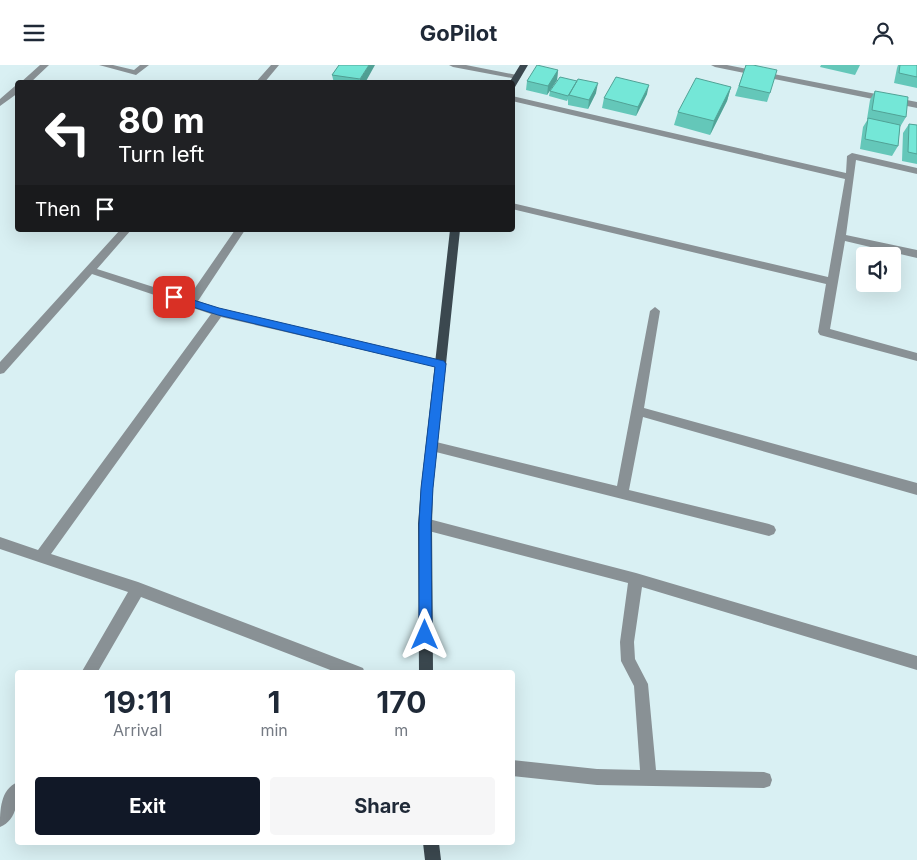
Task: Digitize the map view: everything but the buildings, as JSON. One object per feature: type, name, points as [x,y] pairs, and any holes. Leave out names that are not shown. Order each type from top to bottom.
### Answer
[{"type":"main road","points":[[515,81],[524,65]]},
{"type":"main road","points":[[426,670],[425,524],[455,232]]},
{"type":"main road","points":[[431,845],[433,860]]},
{"type":"street","points":[[28,80],[45,65]]},
{"type":"street","points":[[103,65],[136,73]]},
{"type":"street","points":[[129,80],[145,65]]},
{"type":"street","points":[[262,80],[275,65]]},
{"type":"street","points":[[453,65],[518,77]]},
{"type":"street","points":[[715,65],[917,105]]},
{"type":"street","points":[[0,103],[15,90]]},
{"type":"street","points":[[515,99],[850,177]]},
{"type":"street","points":[[917,171],[852,157],[841,237],[824,332],[917,357]]},
{"type":"street","points":[[515,207],[832,282]]},
{"type":"street","points":[[0,370],[124,232]]},
{"type":"street","points":[[191,303],[239,232]]},
{"type":"street","points":[[841,237],[917,254]]},
{"type":"street","points":[[90,270],[218,312],[441,364]]},
{"type":"street","points":[[622,493],[655,311]]},
{"type":"street","points":[[41,557],[218,312]]},
{"type":"street","points":[[638,411],[917,489]]},
{"type":"street","points":[[432,446],[769,530]]},
{"type":"street","points":[[425,524],[636,579],[917,663]]},
{"type":"street","points":[[0,543],[138,589],[350,670]]},
{"type":"street","points":[[636,579],[627,642],[628,661],[641,684],[649,779]]},
{"type":"street","points":[[90,670],[138,589]]},
{"type":"street","points":[[515,768],[596,777],[764,780]]},
{"type":"street","points":[[0,819],[15,795]]},
{"type":"route","points":[[174,297],[218,312],[441,364],[427,488],[425,524],[425,635]]}]
